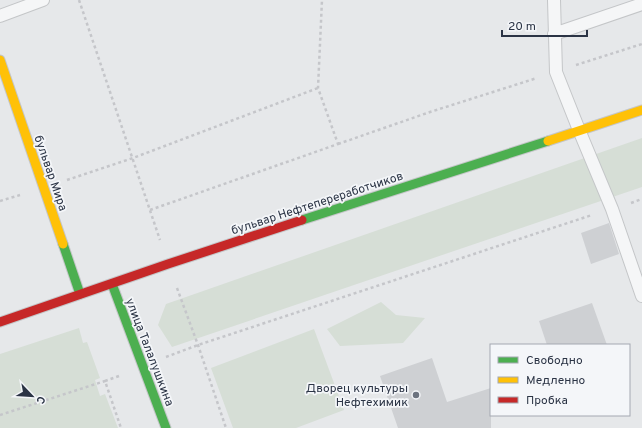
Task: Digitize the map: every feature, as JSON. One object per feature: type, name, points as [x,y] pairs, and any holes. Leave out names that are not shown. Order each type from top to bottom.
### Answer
[{"type":"street","name":"бульвар Мира","points":[[0,60],[80,294]]},
{"type":"street","name":"бульвар Нефтепереработчиков","points":[[0,322],[168,264],[642,110]]},
{"type":"street","name":"улица Талалушкина","points":[[112,284],[166,428]]},
{"type":"lane","points":[[0,16],[43,0]]},
{"type":"lane","points":[[554,0],[556,72],[612,209],[642,296]]},
{"type":"lane","points":[[554,34],[642,4]]},
{"type":"path","points":[[79,0],[168,264],[198,345],[226,428]]},
{"type":"path","points":[[322,0],[318,88],[338,144]]},
{"type":"path","points":[[150,210],[430,112],[642,44]]},
{"type":"path","points":[[0,201],[133,158],[318,88]]},
{"type":"path","points":[[0,415],[105,381],[198,345],[642,199]]},
{"type":"path","points":[[105,381],[121,428]]},
{"type":"shaded area","points":[[642,138],[642,187],[172,347],[158,325],[166,304]]},
{"type":"shaded area","points":[[381,302],[396,315],[425,318],[403,343],[340,346],[327,329]]},
{"type":"shaded area","points":[[79,328],[83,343],[87,342],[100,378],[95,380],[100,396],[105,394],[118,428],[0,428],[0,354]]},
{"type":"shaded area","points":[[314,329],[344,410],[296,428],[233,428],[211,368]]},
{"type":"building","points":[[609,223],[619,254],[591,264],[581,233]]},
{"type":"building","points":[[592,303],[607,344],[547,344],[539,321]]},
{"type":"building","name":"Дворец культуры Нефтехимик","points":[[432,358],[447,402],[490,388],[491,428],[398,428],[380,376]]},
{"type":"traffic: fast","points":[[302,220],[548,141]]},
{"type":"traffic: fast","points":[[63,244],[80,294]]},
{"type":"traffic: fast","points":[[112,284],[166,428]]},
{"type":"traffic: slow","points":[[0,60],[63,244]]},
{"type":"traffic: slow","points":[[548,141],[642,110]]},
{"type":"traffic: jam","points":[[0,322],[302,220]]},
{"type":"place","name":"Дворец культуры Нефтехимик","points":[[416,395]]}]
